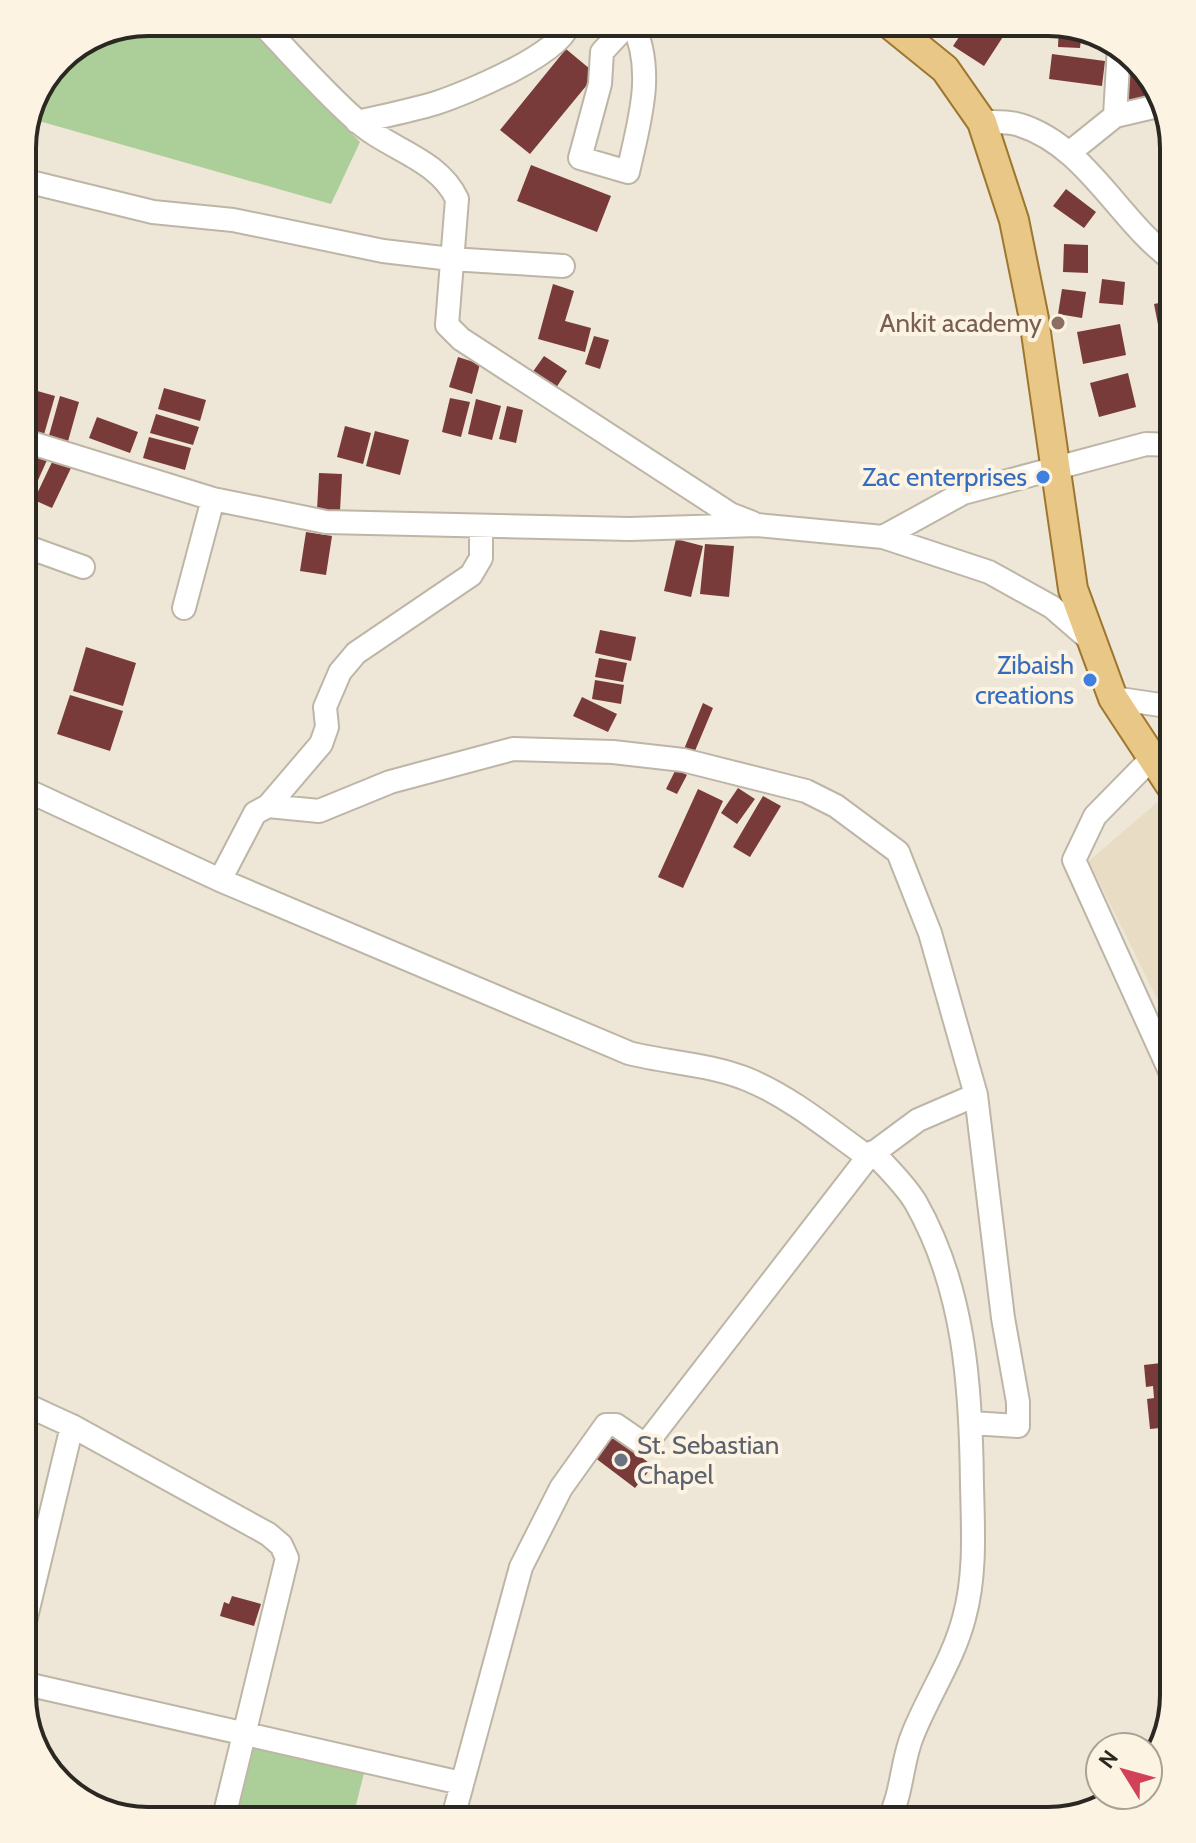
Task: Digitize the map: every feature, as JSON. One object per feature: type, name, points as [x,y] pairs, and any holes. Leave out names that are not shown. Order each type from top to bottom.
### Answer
[{"type":"main road","points":[[904,36],[945,69],[982,122],[1014,220],[1034,319],[1073,589],[1113,698],[1160,773]]},
{"type":"street","points":[[274,36],[357,122],[412,155],[450,184],[457,199],[447,325],[461,339],[730,514],[757,525]]},
{"type":"street","points":[[357,122],[437,103],[492,80],[551,48],[563,36]]},
{"type":"street","points":[[617,36],[602,52],[600,84],[580,158],[628,172],[643,109],[644,54],[637,36]]},
{"type":"street","points":[[1115,116],[1118,61]]},
{"type":"street","points":[[1069,153],[1115,116],[1152,107]]},
{"type":"street","points":[[982,122],[1020,124],[1069,153],[1160,251]]},
{"type":"street","points":[[36,183],[153,212],[233,220],[383,251],[563,266]]},
{"type":"street","points":[[36,444],[213,499],[326,522],[630,529],[757,525],[883,537],[989,572],[1052,607],[1089,639]]},
{"type":"street","points":[[883,537],[963,493],[1055,465],[1146,444],[1160,444]]},
{"type":"street","points":[[184,608],[213,499]]},
{"type":"street","points":[[220,880],[255,813],[268,806],[321,744],[327,727],[325,707],[340,672],[356,653],[471,575],[481,558],[481,526]]},
{"type":"street","points":[[36,550],[83,567]]},
{"type":"street","points":[[1113,698],[1160,705]]},
{"type":"street","points":[[268,806],[319,811],[390,782],[513,749],[613,752],[683,760],[806,791],[836,806],[898,852],[930,933],[976,1095],[1001,1305],[1018,1402],[1018,1426],[971,1423]]},
{"type":"street","points":[[1150,760],[1095,816],[1074,860],[1160,1049]]},
{"type":"street","points":[[36,795],[220,880],[629,1053],[667,1063],[715,1069],[750,1080],[870,1154],[914,1200],[933,1239],[962,1336],[969,1375],[973,1556],[965,1614],[943,1677],[911,1737],[895,1807]]},
{"type":"street","points":[[455,1807],[521,1567],[561,1488],[606,1425],[616,1425],[642,1443],[650,1439],[870,1154],[918,1120],[976,1095]]},
{"type":"street","points":[[36,1409],[72,1426],[268,1534],[281,1545],[287,1568],[226,1807]]},
{"type":"street","points":[[36,1576],[72,1426]]},
{"type":"street","points":[[36,1686],[461,1783]]},
{"type":"shaded area","points":[[1160,800],[1160,1005],[1089,861]]},
{"type":"green space","points":[[148,36],[257,36],[360,142],[331,204],[40,119],[59,80],[74,64],[105,45],[126,38]]},
{"type":"green space","points":[[254,1747],[364,1773],[356,1807],[239,1807]]},
{"type":"building","points":[[960,36],[1004,36],[984,66],[953,46]]},
{"type":"building","points":[[1058,37],[1081,41],[1080,48],[1058,47]]},
{"type":"building","points":[[566,49],[596,74],[530,154],[500,130]]},
{"type":"building","points":[[1052,54],[1105,61],[1102,86],[1049,79]]},
{"type":"building","points":[[1126,68],[1149,100],[1124,99]]},
{"type":"building","points":[[531,165],[611,196],[597,232],[517,201]]},
{"type":"building","points":[[1066,189],[1096,212],[1084,228],[1053,206]]},
{"type":"building","points":[[1064,244],[1088,245],[1088,273],[1063,272]]},
{"type":"building","points":[[1102,279],[1125,282],[1123,305],[1099,303]]},
{"type":"building","points":[[553,284],[574,291],[565,321],[591,328],[585,352],[538,339]]},
{"type":"building","points":[[1062,289],[1086,292],[1082,318],[1058,314]]},
{"type":"building","points":[[1160,303],[1160,335],[1154,304]]},
{"type":"building","points":[[1120,324],[1126,355],[1083,364],[1077,332]]},
{"type":"building","points":[[594,336],[609,340],[600,369],[585,364]]},
{"type":"building","points":[[544,356],[567,371],[556,388],[532,373]]},
{"type":"building","points":[[458,357],[480,364],[472,394],[449,387]]},
{"type":"building","points":[[1128,373],[1136,407],[1099,417],[1090,383]]},
{"type":"building","points":[[164,388],[206,400],[200,421],[158,409]]},
{"type":"building","points":[[36,391],[55,396],[43,438],[36,436]]},
{"type":"building","points":[[60,396],[79,402],[67,445],[48,439]]},
{"type":"building","points":[[450,398],[470,402],[461,437],[442,432]]},
{"type":"building","points":[[476,399],[501,406],[492,440],[468,434]]},
{"type":"building","points":[[507,406],[523,410],[516,443],[499,439]]},
{"type":"building","points":[[156,414],[199,427],[193,445],[150,433]]},
{"type":"building","points":[[97,417],[138,432],[130,453],[89,438]]},
{"type":"building","points":[[345,426],[371,433],[363,464],[337,457]]},
{"type":"building","points":[[375,431],[409,440],[400,475],[366,466]]},
{"type":"building","points":[[149,437],[191,448],[185,470],[143,458]]},
{"type":"building","points":[[36,452],[48,458],[36,485]]},
{"type":"building","points":[[53,460],[71,468],[52,508],[36,501]]},
{"type":"building","points":[[319,473],[342,474],[340,511],[317,510]]},
{"type":"building","points":[[306,532],[332,536],[326,575],[300,571]]},
{"type":"building","points":[[676,539],[703,546],[691,597],[664,591]]},
{"type":"building","points":[[705,544],[734,546],[729,597],[700,594]]},
{"type":"building","points":[[600,630],[636,637],[631,661],[595,653]]},
{"type":"building","points":[[86,647],[136,663],[123,706],[73,691]]},
{"type":"building","points":[[599,658],[627,663],[623,682],[595,677]]},
{"type":"building","points":[[595,680],[624,685],[621,704],[592,699]]},
{"type":"building","points":[[70,695],[123,711],[110,751],[57,734]]},
{"type":"building","points":[[582,697],[617,714],[608,732],[573,716]]},
{"type":"building","points":[[703,703],[713,708],[692,758],[682,754]]},
{"type":"building","points":[[676,769],[687,775],[677,794],[666,789]]},
{"type":"building","points":[[738,788],[755,799],[737,824],[721,813]]},
{"type":"building","points":[[698,789],[723,801],[683,888],[658,877]]},
{"type":"building","points":[[763,796],[781,806],[750,857],[733,847]]},
{"type":"building","points":[[1160,1363],[1160,1428],[1150,1429],[1147,1399],[1154,1398],[1153,1386],[1146,1387],[1144,1365]]},
{"type":"building","name":"St. Sebastian Chapel","points":[[607,1431],[653,1466],[635,1488],[590,1454]]},
{"type":"building","points":[[232,1596],[261,1604],[254,1626],[220,1616],[224,1602],[229,1604]]},
{"type":"place","name":"Ankit academy","points":[[1058,323]]},
{"type":"place","name":"Zac enterprises","points":[[1043,477]]},
{"type":"place","name":"Zibaish creations","points":[[1090,680]]},
{"type":"place","name":"St. Sebastian Chapel","points":[[621,1460]]}]
